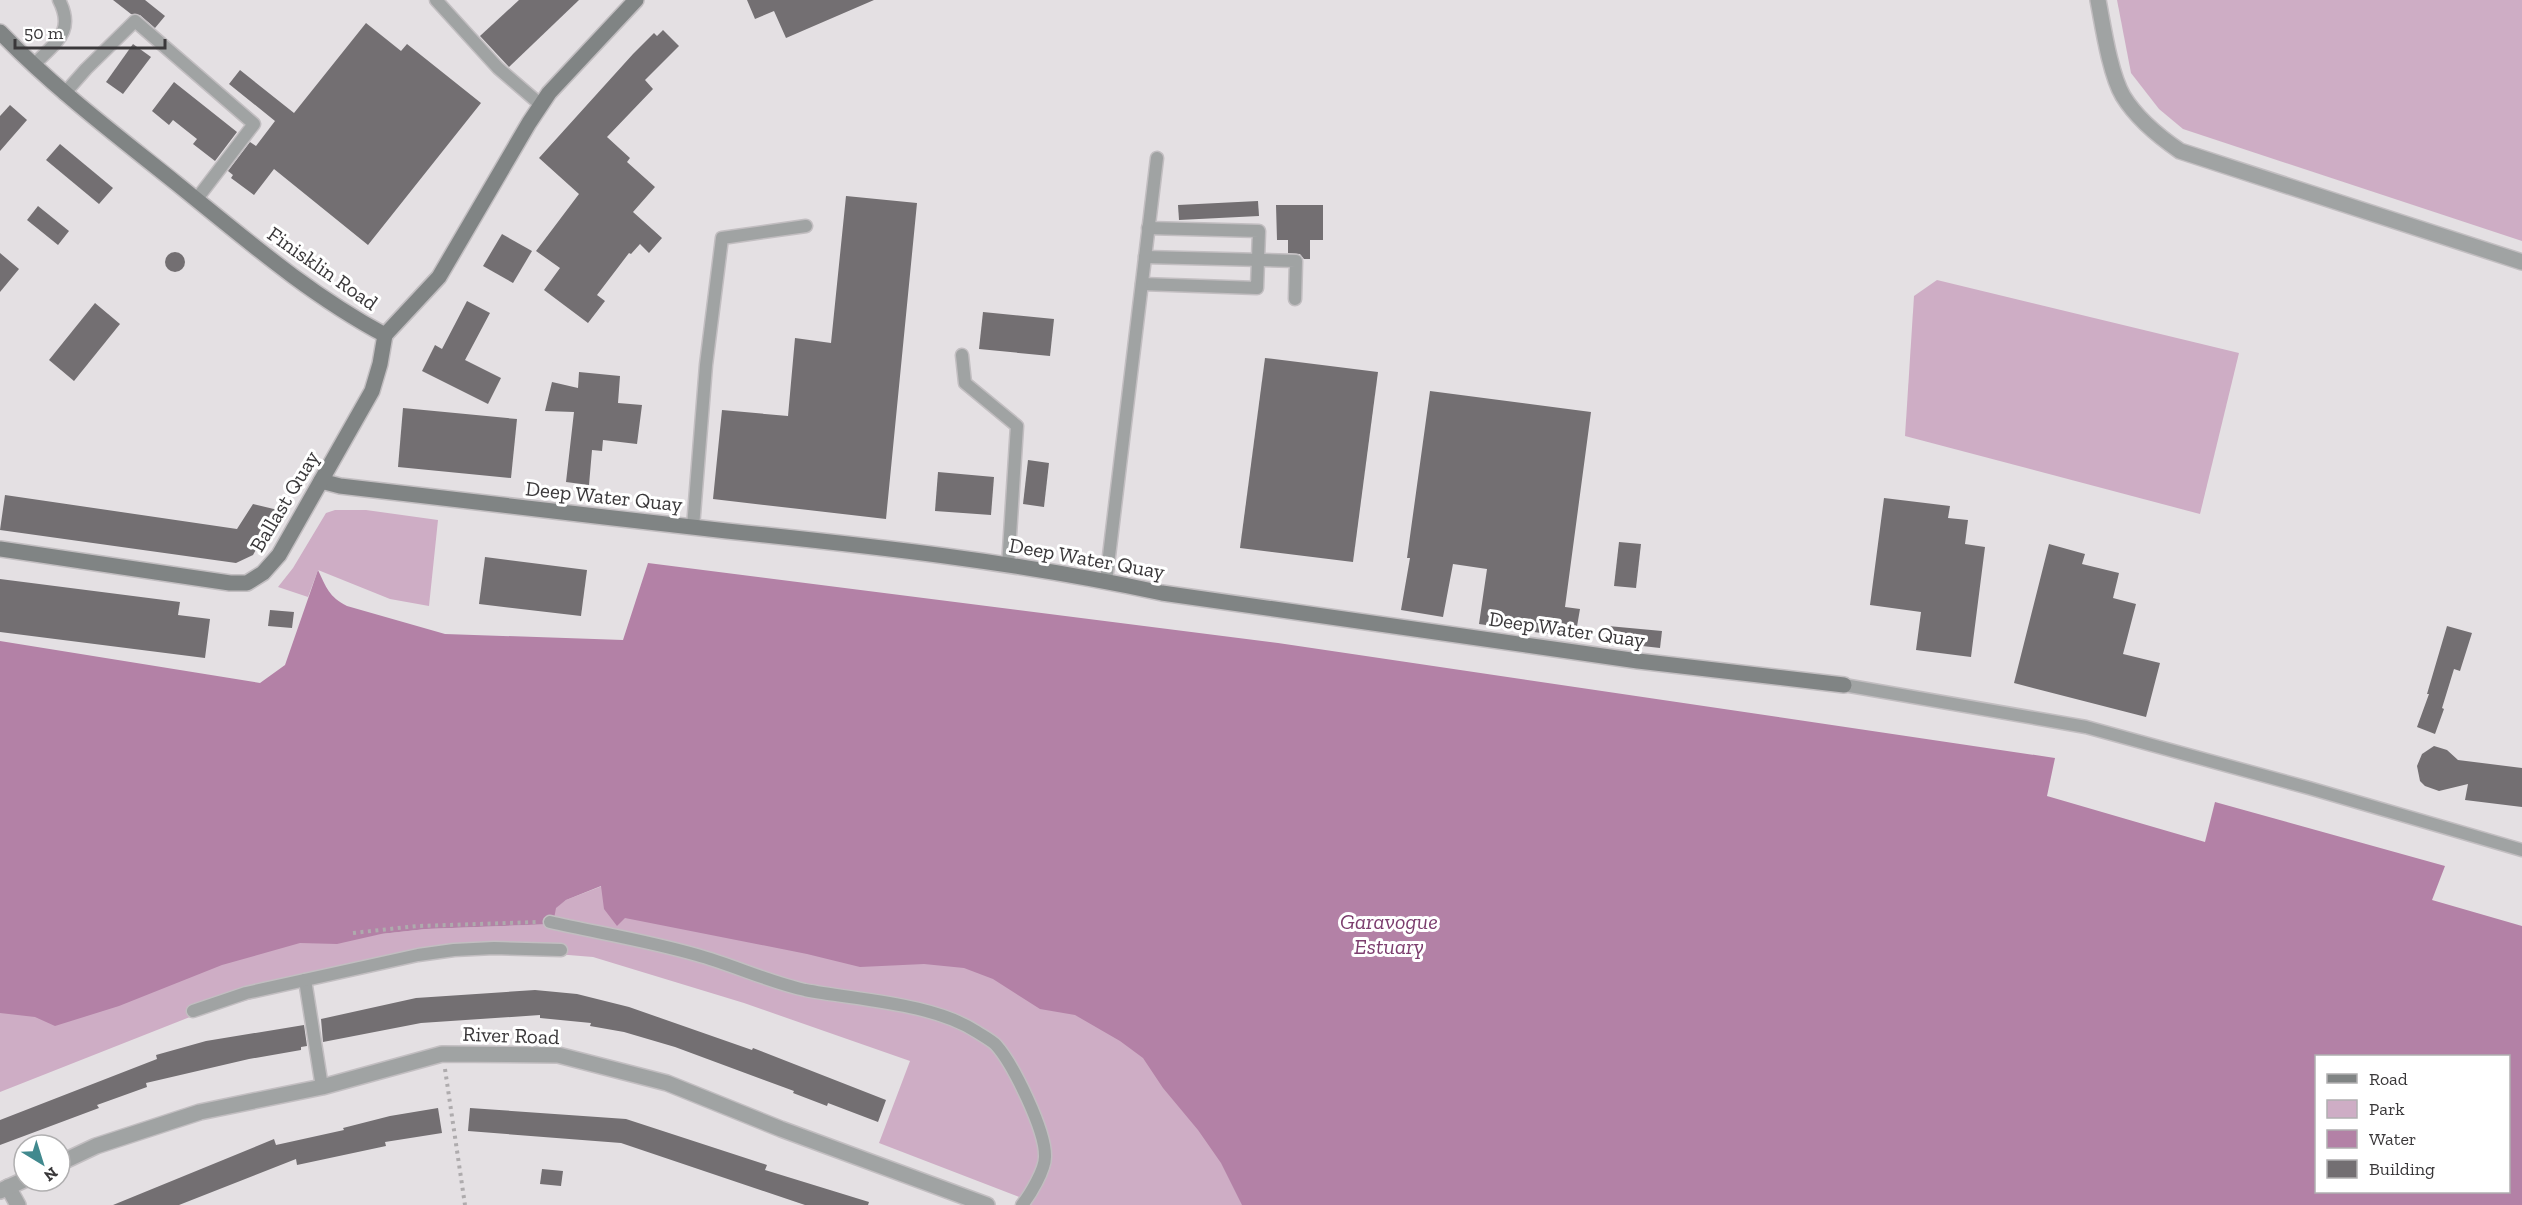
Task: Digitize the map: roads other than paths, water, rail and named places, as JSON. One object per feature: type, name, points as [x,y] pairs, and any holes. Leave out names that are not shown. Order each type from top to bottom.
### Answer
[{"type":"street","name":"Finisklin Road","points":[[0,32],[64,94],[196,200],[319,296],[385,335],[439,277],[549,93],[636,0]]},
{"type":"street","points":[[2098,0],[2107,46],[2122,95],[2153,133],[2180,151],[2522,262]]},
{"type":"street","name":"Ballast Quay","points":[[0,549],[230,583],[247,583],[263,573],[279,555],[372,391],[385,335]]},
{"type":"street","name":"Deep Water Quay","points":[[321,481],[355,488],[856,544],[1106,581],[1161,593],[1638,661],[1845,685]]},
{"type":"street","name":"River Road","points":[[72,1157],[96,1146],[200,1112],[322,1087],[442,1054],[558,1055],[667,1083],[781,1129],[987,1205]]},
{"type":"street","points":[[4,1189],[18,1205]]},
{"type":"lane","points":[[33,66],[66,29],[67,20],[59,0]]},
{"type":"lane","points":[[436,0],[498,69],[541,105]]},
{"type":"lane","points":[[64,94],[135,21],[254,124],[196,200]]},
{"type":"lane","points":[[1106,581],[1157,158]]},
{"type":"lane","points":[[693,527],[706,365],[722,238],[806,226]]},
{"type":"lane","points":[[1142,284],[1257,288],[1258,231],[1148,228]]},
{"type":"lane","points":[[1145,257],[1296,261],[1295,299]]},
{"type":"lane","points":[[962,355],[965,383],[1017,426],[1008,566]]},
{"type":"lane","points":[[1845,685],[2086,727],[2309,788],[2522,850]]},
{"type":"lane","points":[[550,921],[695,954],[803,989],[898,1006],[947,1018],[976,1031],[995,1044],[1008,1060],[1035,1115],[1041,1136],[1046,1158],[1031,1194],[1022,1205]]},
{"type":"lane","points":[[194,1011],[246,993],[418,955],[454,950],[561,950]]},
{"type":"lane","points":[[306,980],[322,1087]]},
{"type":"water","name":"Garavogue Estuary","points":[[648,563],[1278,643],[2055,758],[2047,796],[2205,842],[2215,802],[2445,866],[2432,900],[2522,926],[2522,1205],[1242,1205],[1221,1163],[1198,1130],[1163,1088],[1143,1058],[1120,1041],[1075,1015],[1040,1009],[993,979],[964,968],[924,964],[860,967],[807,954],[625,918],[617,926],[604,909],[601,886],[566,900],[556,908],[553,924],[426,929],[381,934],[337,944],[300,943],[222,965],[119,1006],[55,1026],[35,1017],[0,1013],[0,641],[260,683],[285,665],[318,570],[332,595],[341,603],[445,634],[623,640]]}]
